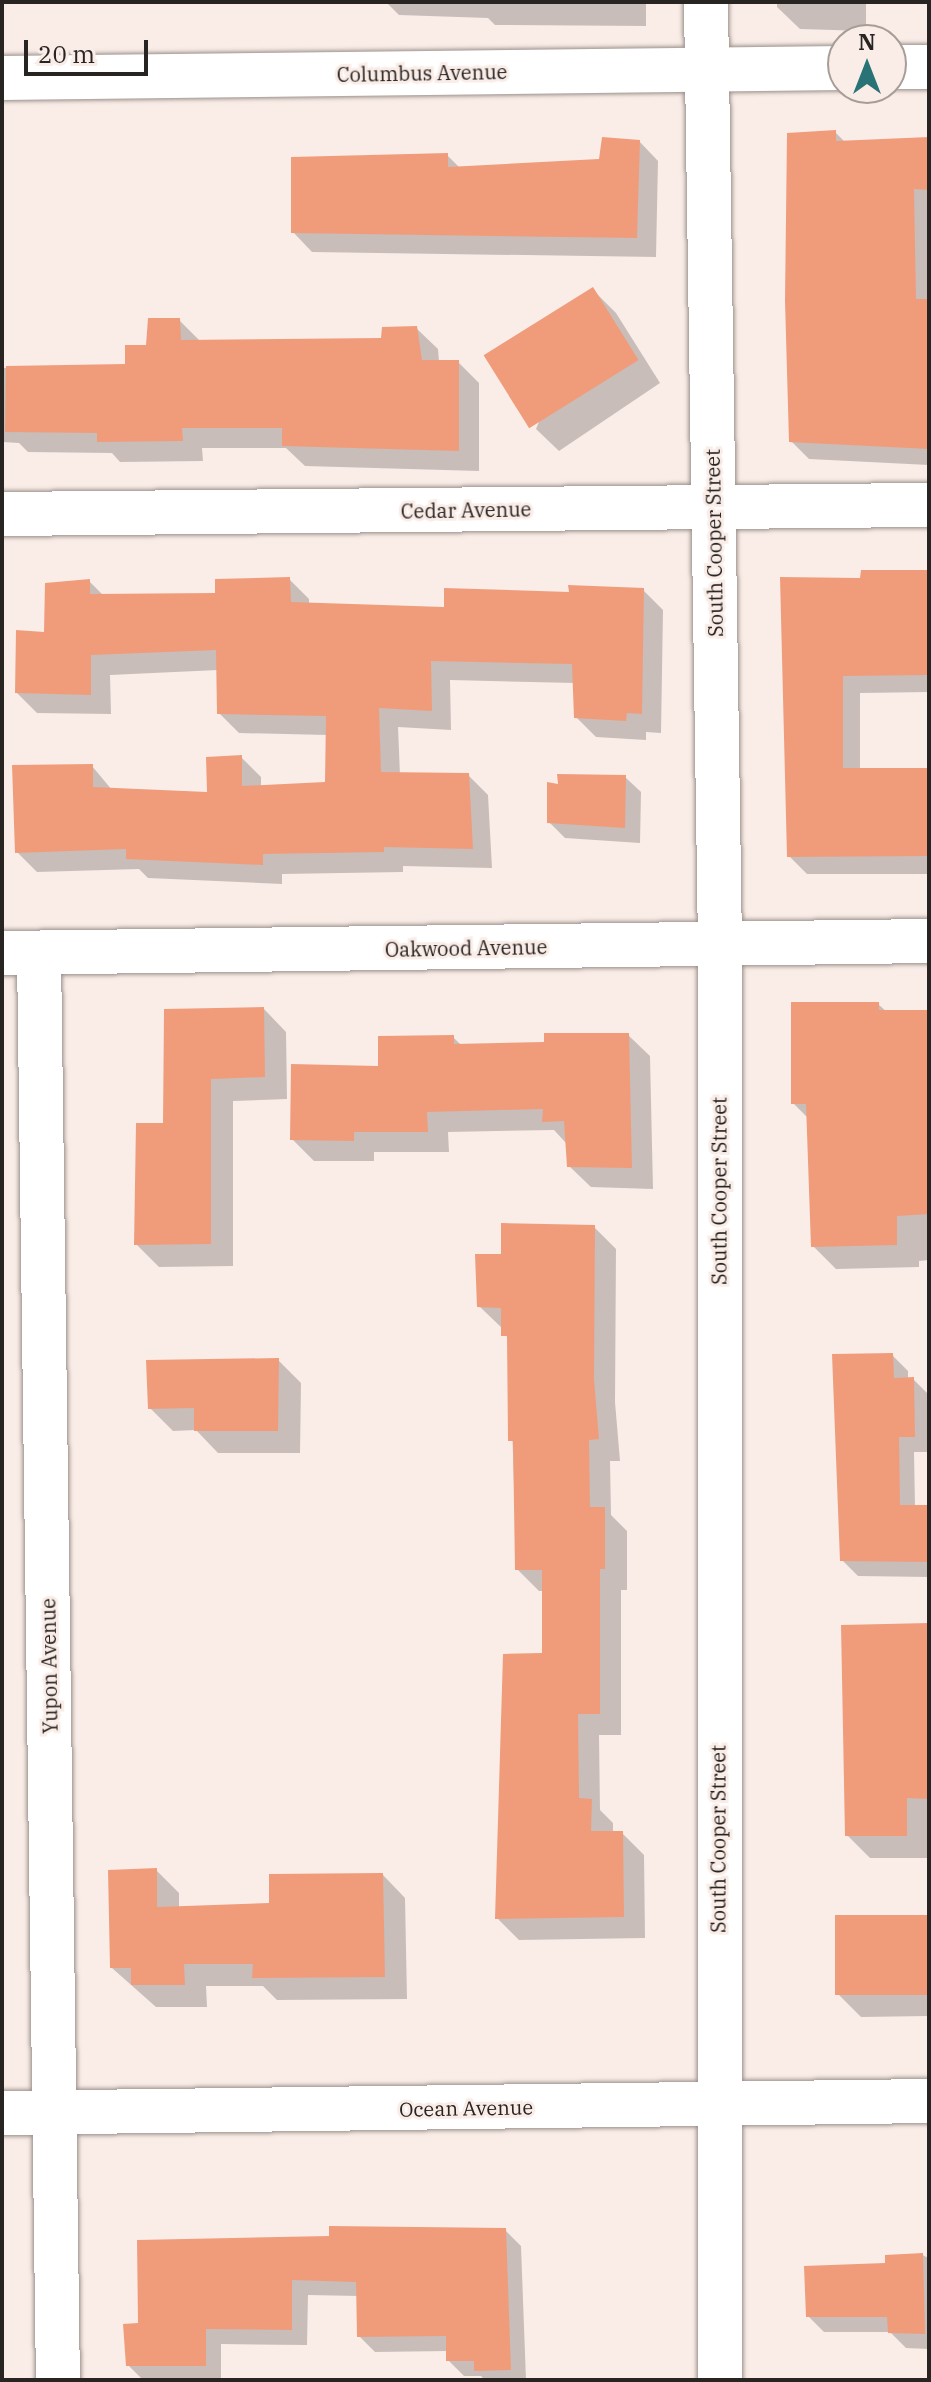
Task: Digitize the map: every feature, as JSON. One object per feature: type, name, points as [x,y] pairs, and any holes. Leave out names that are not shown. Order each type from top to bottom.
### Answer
[{"type":"street","name":"South Cooper Street","points":[[706,2],[720,945],[720,2380]]},
{"type":"street","points":[[907,67],[929,67]]},
{"type":"street","name":"Columbus Avenue","points":[[2,78],[827,68]]},
{"type":"street","name":"Cedar Avenue","points":[[2,514],[929,505]]},
{"type":"street","name":"Oakwood Avenue","points":[[20,953],[929,941]]},
{"type":"street","name":"Yupon Avenue","points":[[20,953],[56,2112],[58,2380]]},
{"type":"street","name":"Ocean Avenue","points":[[2,2113],[929,2101]]},
{"type":"building","points":[[836,130],[836,141],[929,137],[929,190],[914,189],[916,299],[929,299],[929,449],[789,442],[785,301],[787,133]]},
{"type":"building","points":[[602,137],[640,140],[637,238],[291,233],[291,157],[448,153],[448,167],[599,159]]},
{"type":"building","points":[[593,287],[639,360],[529,428],[484,355]]},
{"type":"building","points":[[148,318],[180,318],[181,340],[381,338],[382,327],[417,326],[422,360],[459,360],[459,451],[282,446],[282,428],[182,428],[183,441],[97,442],[97,433],[5,432],[6,366],[125,364],[125,345],[146,345]]},
{"type":"building","points":[[861,570],[929,570],[929,675],[843,676],[843,768],[929,768],[929,856],[787,857],[780,577],[860,578]]},
{"type":"building","points":[[290,577],[291,602],[444,607],[444,588],[569,592],[568,585],[644,588],[642,714],[627,713],[626,721],[574,718],[572,664],[431,661],[432,711],[379,708],[381,772],[469,773],[473,849],[384,847],[384,852],[263,854],[263,865],[126,859],[126,849],[15,853],[12,765],[93,764],[93,787],[207,792],[206,757],[242,755],[242,786],[325,782],[326,716],[217,714],[216,650],[91,655],[91,695],[15,693],[16,630],[44,632],[45,583],[90,579],[90,594],[215,593],[215,579]]},
{"type":"building","points":[[557,774],[626,775],[625,828],[547,823],[547,782],[558,784]]},
{"type":"building","points":[[791,1002],[879,1002],[879,1010],[929,1010],[929,1214],[897,1216],[897,1245],[811,1247],[806,1104],[791,1104]]},
{"type":"building","points":[[264,1007],[265,1077],[211,1079],[211,1244],[134,1245],[136,1123],[163,1123],[164,1009]]},
{"type":"building","points":[[544,1033],[629,1033],[632,1168],[567,1167],[564,1121],[542,1122],[543,1109],[427,1112],[428,1132],[354,1132],[354,1141],[290,1140],[291,1064],[378,1066],[378,1036],[454,1035],[454,1044],[544,1042]]},
{"type":"building","points":[[501,1223],[595,1225],[594,1379],[599,1439],[589,1440],[590,1507],[605,1507],[605,1569],[600,1569],[600,1714],[578,1714],[579,1798],[592,1799],[591,1831],[623,1831],[624,1917],[495,1919],[503,1654],[542,1653],[542,1570],[515,1570],[513,1441],[508,1441],[507,1336],[501,1336],[501,1308],[477,1307],[475,1254],[501,1254]]},
{"type":"building","points":[[893,1353],[894,1378],[914,1377],[915,1437],[899,1437],[900,1505],[929,1505],[929,1562],[840,1561],[832,1354]]},
{"type":"building","points":[[279,1358],[278,1431],[194,1431],[194,1408],[148,1409],[146,1360]]},
{"type":"building","points":[[929,1623],[929,1799],[907,1798],[907,1836],[845,1836],[841,1625]]},
{"type":"building","points":[[157,1868],[157,1907],[269,1903],[269,1874],[383,1873],[385,1977],[252,1978],[253,1964],[184,1964],[185,1985],[131,1985],[131,1968],[110,1968],[108,1870]]},
{"type":"building","points":[[835,1915],[929,1915],[929,1995],[835,1995]]},
{"type":"building","points":[[329,2226],[506,2228],[511,2370],[474,2371],[474,2361],[446,2361],[446,2336],[357,2337],[356,2282],[292,2280],[292,2330],[206,2329],[206,2366],[126,2366],[123,2324],[138,2323],[137,2240],[329,2236]]},
{"type":"building","points":[[923,2253],[925,2334],[888,2333],[887,2317],[806,2317],[804,2266],[885,2263],[885,2255]]}]
